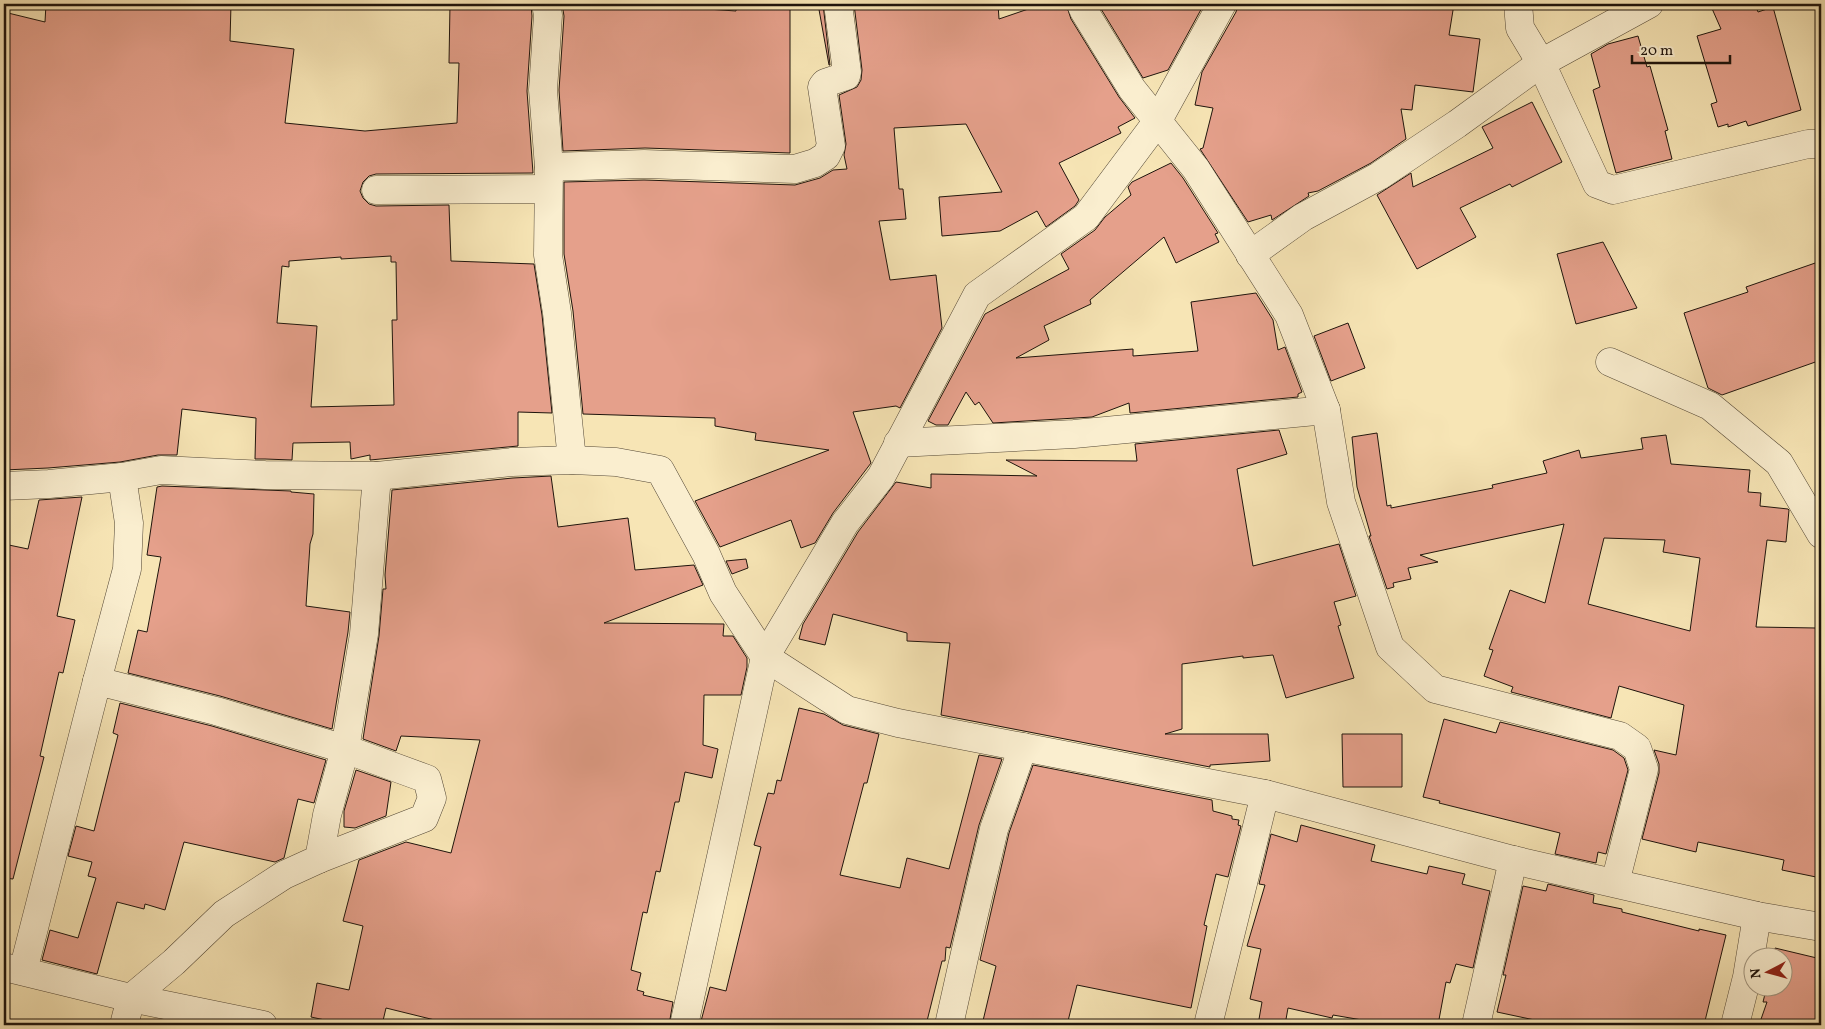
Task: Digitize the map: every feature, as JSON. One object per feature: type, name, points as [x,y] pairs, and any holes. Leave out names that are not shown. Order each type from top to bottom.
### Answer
[{"type":"street","points":[[546,4],[548,15],[543,90],[549,178],[548,255],[557,313],[572,460]]},
{"type":"street","points":[[376,190],[549,178],[644,164],[794,169],[815,163],[826,156],[831,146],[822,87],[825,83],[846,76],[848,72],[838,4]]},
{"type":"street","points":[[1081,4],[1132,89],[1196,168],[1289,315],[1326,410],[1341,502],[1390,647],[1435,689],[1620,736],[1637,748],[1644,769],[1615,883]]},
{"type":"street","points":[[684,1025],[765,657],[845,523],[881,477],[976,295],[1086,217],[1157,122],[1222,4]]},
{"type":"street","points":[[1518,4],[1520,28],[1541,63],[1597,184],[1613,190],[1808,144],[1821,144]]},
{"type":"street","points":[[1250,255],[1303,217],[1379,176],[1457,124],[1541,63],[1649,4]]},
{"type":"street","points":[[1610,362],[1710,406],[1779,463],[1821,534]]},
{"type":"street","points":[[898,443],[1074,434],[1326,410]]},
{"type":"street","points":[[4,486],[122,477],[161,470],[265,475],[376,476],[512,462],[572,460],[616,462],[660,470],[706,554],[723,593],[765,657],[847,710],[898,723],[1265,794],[1513,860],[1757,916],[1821,927]]},
{"type":"street","points":[[319,859],[345,749],[364,634],[376,476]]},
{"type":"street","points":[[122,477],[128,523],[127,569],[13,969],[132,998],[263,1025]]},
{"type":"street","points":[[96,681],[216,711],[345,749],[427,779],[432,798],[424,818],[319,859],[284,875],[224,914],[174,962],[132,998],[124,1025]]},
{"type":"street","points":[[949,1025],[994,829],[1023,747]]},
{"type":"street","points":[[1208,1025],[1265,794]]},
{"type":"street","points":[[1476,1025],[1513,860]]},
{"type":"street","points":[[1735,1025],[1747,977],[1757,916]]},
{"type":"building","points":[[46,4],[231,4],[230,41],[294,49],[285,123],[365,131],[457,123],[459,63],[449,63],[450,4],[531,4],[532,16],[527,91],[533,173],[376,174],[369,176],[363,182],[360,191],[363,198],[369,204],[376,206],[449,205],[451,261],[534,264],[542,315],[552,413],[518,412],[518,446],[370,460],[370,455],[351,459],[350,442],[293,443],[292,460],[255,459],[256,418],[182,409],[177,455],[158,455],[120,462],[4,470],[4,12],[45,22]],"holes":[[[391,256],[391,262],[396,262],[397,320],[392,320],[394,405],[311,407],[317,326],[277,323],[282,266],[289,267],[289,261],[341,257],[341,259]]]},
{"type":"building","points":[[562,4],[664,4],[664,6],[736,11],[736,4],[790,4],[790,153],[645,148],[563,151],[559,90],[564,16]]},
{"type":"building","points":[[818,4],[823,4],[830,65],[829,65]]},
{"type":"building","points":[[854,4],[998,4],[999,19],[1043,4],[1066,4],[1071,19],[1119,97],[1135,118],[1118,127],[1121,133],[1059,163],[1079,200],[1075,206],[1046,227],[1037,211],[1000,231],[942,236],[939,197],[1002,192],[966,124],[894,128],[899,189],[903,189],[906,219],[879,221],[890,280],[936,275],[942,328],[900,408],[896,406],[853,412],[871,463],[833,513],[815,543],[801,548],[791,520],[720,547],[695,501],[829,450],[755,440],[756,433],[715,426],[715,418],[583,414],[573,311],[564,254],[564,182],[644,180],[795,185],[820,178],[833,170],[847,169],[844,155],[846,144],[839,95],[857,87],[861,80],[862,70]]},
{"type":"building","points":[[1098,4],[1204,4],[1168,70],[1143,78]]},
{"type":"building","points":[[1238,4],[1454,4],[1449,35],[1480,39],[1473,92],[1415,85],[1412,110],[1401,109],[1406,139],[1371,163],[1318,191],[1308,193],[1309,196],[1272,220],[1271,215],[1248,222],[1200,149],[1203,148],[1213,108],[1195,105],[1202,72],[1236,12]]},
{"type":"building","points":[[1710,4],[1755,4],[1758,12],[1773,7],[1801,110],[1748,126],[1746,121],[1728,127],[1728,124],[1718,127],[1711,104],[1717,102],[1697,36],[1721,29]]},
{"type":"building","points":[[1638,36],[1647,67],[1650,66],[1668,130],[1665,131],[1672,159],[1616,173],[1593,90],[1600,87],[1591,54],[1608,44]]},
{"type":"building","points":[[1532,102],[1562,162],[1512,187],[1510,184],[1460,208],[1476,237],[1417,269],[1377,195],[1411,173],[1413,187],[1493,148],[1482,127]]},
{"type":"building","points":[[1171,163],[1183,178],[1218,233],[1215,234],[1219,242],[1176,263],[1164,237],[1090,300],[1091,304],[1044,326],[1049,340],[1016,358],[1133,349],[1133,356],[1198,351],[1191,302],[1256,293],[1273,320],[1278,350],[1285,347],[1302,392],[1298,394],[1298,397],[1130,413],[1129,403],[1092,417],[993,423],[979,402],[975,405],[966,392],[948,425],[936,425],[928,421],[985,314],[1069,269],[1061,254],[1095,230],[1105,217],[1131,195],[1128,187],[1132,182]]},
{"type":"building","points":[[1603,242],[1637,308],[1576,324],[1557,254]]},
{"type":"building","points":[[1821,261],[1821,360],[1722,395],[1708,388],[1684,313],[1748,292],[1746,287]]},
{"type":"building","points":[[1348,323],[1365,368],[1331,381],[1314,336]]},
{"type":"building","points":[[1279,430],[1287,454],[1237,469],[1253,566],[1339,544],[1356,596],[1334,602],[1341,625],[1338,626],[1354,678],[1286,698],[1273,655],[1243,658],[1243,656],[1182,664],[1182,729],[1165,734],[1268,734],[1270,761],[1210,765],[1210,767],[941,715],[950,643],[907,641],[907,633],[833,614],[825,645],[799,639],[803,624],[858,532],[896,482],[931,488],[931,474],[1037,476],[1006,460],[1137,461],[1135,444]]},
{"type":"building","points":[[1377,433],[1387,506],[1391,505],[1391,508],[1493,488],[1492,485],[1547,473],[1543,461],[1579,450],[1581,458],[1643,449],[1641,438],[1666,435],[1671,464],[1750,470],[1748,492],[1761,493],[1760,506],[1789,510],[1786,542],[1767,540],[1756,627],[1816,628],[1816,630],[1821,630],[1821,878],[1782,870],[1784,860],[1698,842],[1696,852],[1642,839],[1659,773],[1659,764],[1654,750],[1676,755],[1684,705],[1619,686],[1611,718],[1511,692],[1513,687],[1484,676],[1493,650],[1489,649],[1510,590],[1545,603],[1564,524],[1420,555],[1438,562],[1408,568],[1411,579],[1393,583],[1394,587],[1387,589],[1369,536],[1371,536],[1357,487],[1352,437]],"holes":[[[1604,538],[1665,540],[1663,552],[1700,558],[1690,631],[1588,604]]]},
{"type":"building","points":[[551,476],[558,527],[628,518],[635,570],[694,565],[703,585],[604,623],[724,624],[723,636],[733,636],[747,658],[741,695],[704,695],[703,745],[718,749],[712,778],[685,772],[679,802],[675,802],[660,872],[656,871],[647,913],[643,912],[631,970],[641,973],[637,990],[644,992],[643,995],[673,1002],[669,1025],[455,1025],[386,1008],[382,1025],[348,1025],[311,1017],[317,983],[349,990],[363,926],[343,921],[359,860],[406,842],[451,853],[480,740],[401,736],[396,751],[363,739],[379,636],[383,589],[386,589],[385,575],[392,490]]},
{"type":"building","points":[[157,487],[291,491],[314,494],[313,534],[310,544],[306,606],[350,612],[332,729],[220,696],[128,673],[138,630],[147,632],[161,557],[147,555]]},
{"type":"building","points":[[82,497],[57,616],[75,620],[63,673],[59,672],[40,756],[44,757],[13,879],[4,878],[4,544],[28,549],[39,500]]},
{"type":"building","points":[[746,559],[748,568],[732,574],[726,561]]},
{"type":"building","points":[[120,703],[212,726],[326,760],[314,803],[298,799],[284,858],[275,862],[184,842],[165,910],[145,904],[144,909],[117,902],[97,974],[42,960],[50,930],[78,938],[96,878],[88,876],[92,862],[68,856],[76,826],[94,831],[118,735],[113,733]]},
{"type":"building","points":[[799,708],[824,714],[843,725],[879,734],[840,875],[900,888],[907,858],[949,869],[979,755],[1002,759],[979,825],[950,948],[946,947],[945,961],[942,961],[926,1025],[700,1025],[710,987],[726,991],[761,847],[754,845],[768,793],[774,794],[777,780],[781,781]]},
{"type":"building","points":[[1444,719],[1496,733],[1500,722],[1613,750],[1624,758],[1628,770],[1606,854],[1598,852],[1596,863],[1555,854],[1560,833],[1439,803],[1440,801],[1423,797]]},
{"type":"building","points":[[1342,734],[1402,734],[1402,787],[1343,787]]},
{"type":"building","points":[[1033,765],[1212,800],[1213,811],[1239,820],[1238,825],[1241,826],[1228,877],[1216,874],[1204,925],[1207,926],[1191,1008],[1077,985],[1067,1025],[982,1025],[996,966],[980,960],[1009,833]]},
{"type":"building","points":[[356,770],[391,782],[386,816],[355,828],[344,827],[344,811]]},
{"type":"building","points":[[1301,825],[1375,845],[1371,861],[1427,874],[1429,866],[1465,874],[1462,884],[1490,891],[1473,968],[1456,964],[1450,983],[1446,982],[1438,1025],[1391,1025],[1333,1015],[1332,1018],[1288,1008],[1285,1025],[1258,1025],[1262,1002],[1250,999],[1261,949],[1247,946],[1265,885],[1259,884],[1271,834],[1297,842]]},
{"type":"building","points":[[1548,884],[1594,895],[1593,903],[1622,909],[1622,912],[1699,931],[1699,929],[1726,935],[1704,1025],[1558,1025],[1497,1012],[1506,975],[1503,975],[1523,886],[1546,891]]},
{"type":"building","points":[[1792,952],[1821,959],[1821,1025],[1759,1025],[1767,1002],[1763,1002],[1764,996],[1792,996]]}]
